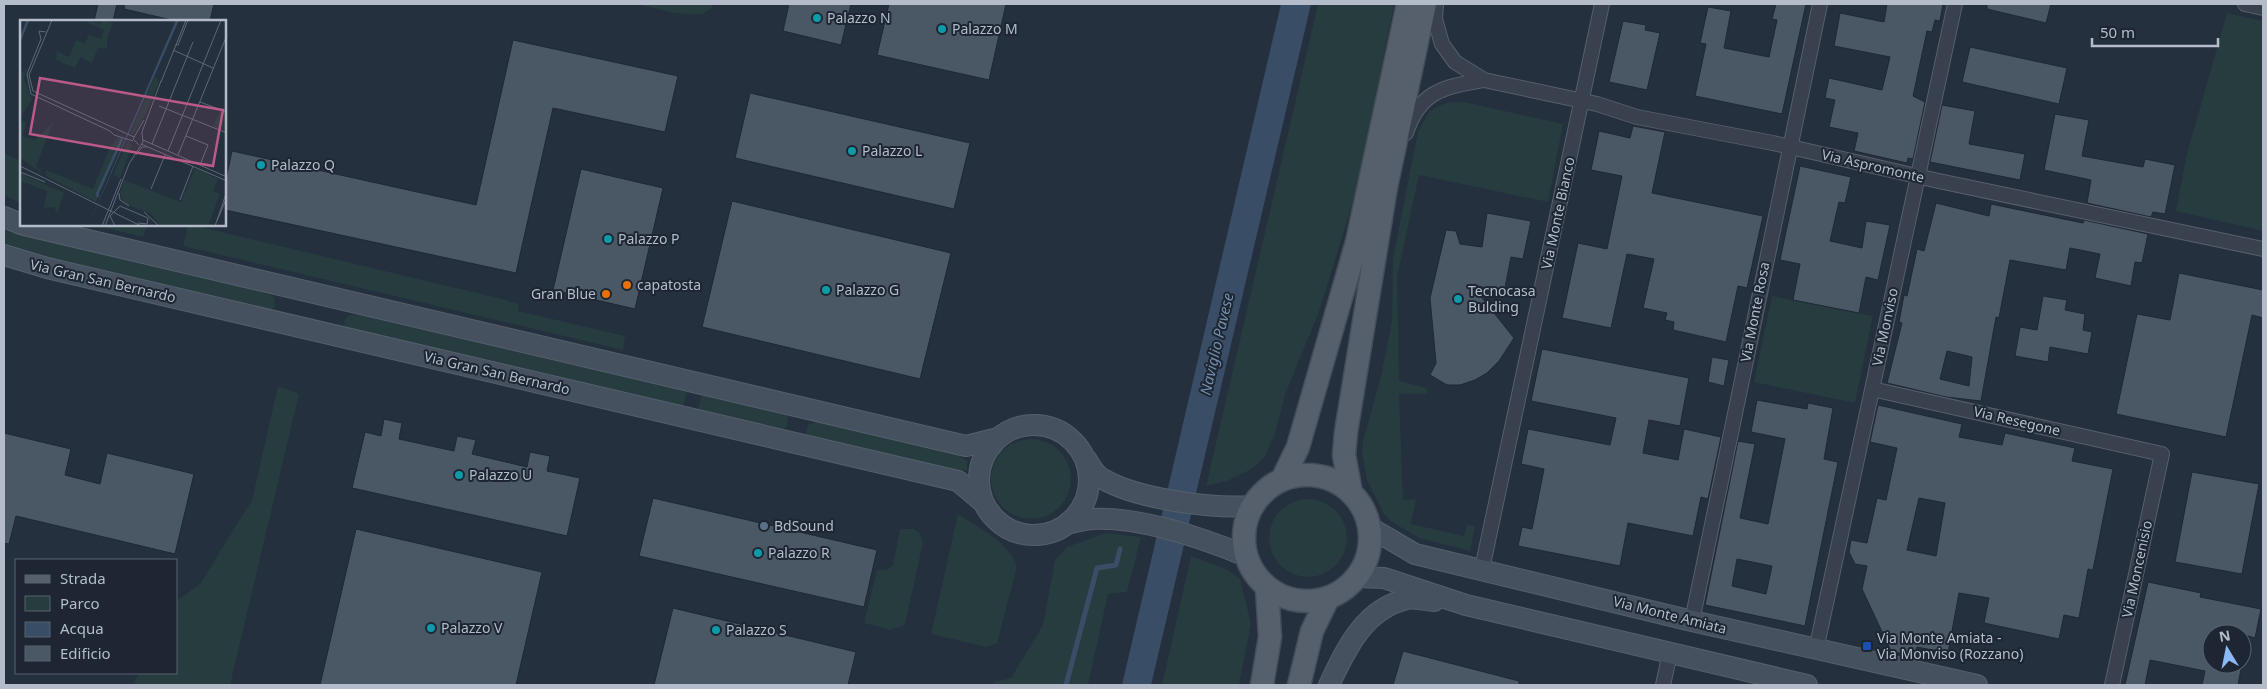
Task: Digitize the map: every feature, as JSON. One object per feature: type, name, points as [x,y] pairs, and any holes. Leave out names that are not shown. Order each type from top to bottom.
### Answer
[{"type":"main road","points":[[1282,480],[1298,447],[1357,242],[1408,4]]},
{"type":"main road","points":[[1351,493],[1344,455],[1346,432],[1380,224],[1425,4]]},
{"type":"main road","points":[[4,217],[20,223]]},
{"type":"main road","points":[[31,226],[966,446],[998,438],[1020,427],[1045,426],[1068,436],[1102,479],[1131,491],[1213,507],[1252,506]]},
{"type":"main road","name":"Via Gran San Bernardo","points":[[4,255],[47,268],[958,481],[984,503]]},
{"type":"main road","points":[[998,438],[987,452],[980,468],[980,486],[984,503],[1001,524],[1017,532],[1043,534],[1067,524],[1093,519],[1123,520],[1204,540],[1246,556]]},
{"type":"main road","points":[[1067,524],[1084,504],[1089,488],[1089,472],[1084,456]]},
{"type":"main road","points":[[1300,476],[1319,476],[1336,482],[1351,493],[1363,508],[1369,527],[1370,545],[1366,562],[1357,577],[1344,590],[1328,598],[1312,601],[1296,601],[1281,596],[1267,588],[1250,568],[1243,539],[1246,522],[1252,506],[1260,495],[1282,480],[1300,476]]},
{"type":"main road","name":"Via Monte Amiata","points":[[1369,527],[1415,554],[1816,650],[1977,685]]},
{"type":"main road","points":[[1357,577],[1384,578],[1466,605],[1807,685]]},
{"type":"main road","points":[[1262,685],[1270,637],[1267,588]]},
{"type":"main road","points":[[1299,685],[1312,631],[1328,598]]},
{"type":"main road","points":[[1329,685],[1349,644],[1378,611],[1408,599],[1466,605]]},
{"type":"street","points":[[1436,4],[1435,19],[1442,44],[1455,62],[1484,80]]},
{"type":"street","name":"Via Monte Bianco","points":[[1482,570],[1602,4]]},
{"type":"street","name":"Via Monte Rosa","points":[[1692,621],[1820,4]]},
{"type":"street","name":"Via Monviso","points":[[1816,650],[1955,4]]},
{"type":"street","points":[[2245,4],[2263,8]]},
{"type":"street","points":[[1380,224],[1393,196],[1405,135],[1413,116],[1430,96],[1441,89],[1484,80]]},
{"type":"street","name":"Via Aspromonte","points":[[1484,80],[1597,104],[1637,117],[1789,147],[2263,249]]},
{"type":"street","name":"Via Resegone","points":[[1872,389],[2162,454]]},
{"type":"street","name":"Via Moncenisio","points":[[2112,685],[2162,454]]},
{"type":"street","points":[[1663,685],[1670,653]]},
{"type":"green space","points":[[637,4],[713,4],[712,8],[702,14],[689,14],[674,13]]},
{"type":"green space","points":[[1318,4],[1394,4],[1359,182],[1320,309],[1285,395],[1275,434],[1264,458],[1252,469],[1227,481],[1206,486]]},
{"type":"green space","points":[[2227,13],[2263,21],[2263,231],[2176,211],[2186,157]]},
{"type":"green space","points":[[1450,102],[1464,102],[1563,124],[1548,202],[1419,175],[1397,278],[1399,381],[1427,388],[1427,394],[1399,394],[1403,500],[1416,499],[1411,524],[1464,536],[1467,524],[1475,526],[1470,551],[1419,538],[1391,521],[1384,514],[1367,480],[1362,453],[1363,441],[1381,376],[1392,321],[1393,259],[1418,131],[1430,111]]},
{"type":"green space","points":[[4,153],[20,161],[20,203],[4,195]]},
{"type":"green space","points":[[4,224],[38,238],[257,290],[274,297],[275,307],[270,311],[93,271],[4,246]]},
{"type":"green space","points":[[98,226],[147,226],[143,237]]},
{"type":"green space","points":[[188,226],[205,226],[205,228],[502,299],[518,304],[518,311],[625,336],[623,350],[183,246]]},
{"type":"green space","points":[[1772,296],[1873,316],[1855,403],[1754,382]]},
{"type":"green space","points":[[349,315],[360,315],[687,392],[683,407],[345,329],[344,321]]},
{"type":"green space","points":[[278,386],[299,394],[230,685],[133,685],[138,674],[178,674],[178,600],[200,584],[252,500]]},
{"type":"green space","points":[[701,395],[786,414],[788,417],[787,427],[781,429],[698,409]]},
{"type":"green space","points":[[819,421],[957,454],[967,461],[967,470],[958,472],[811,436],[806,433],[808,425]]},
{"type":"green space","points":[[1031,439],[1046,442],[1059,451],[1068,464],[1071,479],[1068,494],[1059,507],[1046,516],[1031,519],[1016,516],[1003,507],[994,494],[991,479],[994,464],[1003,451],[1016,442]]},
{"type":"green space","points":[[1308,499],[1323,502],[1335,511],[1344,523],[1347,538],[1344,553],[1335,565],[1323,574],[1308,577],[1293,574],[1281,565],[1272,553],[1269,538],[1272,523],[1281,511],[1293,502]]},
{"type":"green space","points":[[958,514],[1001,543],[1008,550],[1017,567],[997,643],[987,647],[931,634]]},
{"type":"green space","points":[[900,529],[914,529],[919,533],[923,542],[905,625],[890,630],[864,623],[877,570],[887,570],[893,565]]},
{"type":"green space","points":[[1106,533],[1141,537],[1127,592],[1108,594],[1088,685],[993,685],[994,682],[1011,678],[1043,625],[1055,560],[1067,547]]},
{"type":"green space","points":[[1191,556],[1226,569],[1240,579],[1251,624],[1239,685],[1162,685]]},
{"type":"water","name":"Naviglio Pavese","points":[[1281,4],[1311,4],[1151,685],[1122,685]]},
{"type":"building","points":[[98,4],[117,4],[113,20],[94,20]]},
{"type":"building","points":[[125,4],[214,4],[210,20],[172,20],[124,9]]},
{"type":"building","name":"Palazzo N","points":[[789,4],[851,4],[841,45],[783,31]]},
{"type":"building","name":"Palazzo M","points":[[889,4],[1006,4],[989,80],[877,55]]},
{"type":"building","points":[[1776,4],[1806,4],[1782,114],[1695,96],[1706,44],[1700,43],[1708,7],[1731,11],[1724,48],[1769,57],[1777,20],[1772,19]]},
{"type":"building","points":[[1887,4],[1943,4],[1940,21],[1935,20],[1932,32],[1927,31],[1913,96],[1925,102],[1913,159],[1908,158],[1907,163],[1854,151],[1858,133],[1829,127],[1835,100],[1825,98],[1829,78],[1882,90],[1890,57],[1834,46],[1840,13],[1884,22]]},
{"type":"building","points":[[1987,4],[2051,4],[2046,23],[1987,9]]},
{"type":"building","points":[[1623,21],[1646,25],[1645,30],[1660,33],[1647,90],[1609,82]]},
{"type":"building","name":"Palazzo Q","points":[[513,40],[678,76],[665,132],[553,108],[516,273],[226,210],[226,179],[232,151],[476,205]]},
{"type":"building","points":[[1970,47],[2067,68],[2059,104],[1962,82]]},
{"type":"building","name":"Palazzo L","points":[[750,93],[970,143],[954,209],[735,158]]},
{"type":"building","points":[[1942,105],[1975,111],[1969,144],[2025,154],[2020,180],[1930,162]]},
{"type":"building","points":[[2055,114],[2089,120],[2082,156],[2143,167],[2145,159],[2175,165],[2165,214],[2153,212],[2151,217],[2087,203],[2091,180],[2044,170]]},
{"type":"building","points":[[1633,126],[1665,132],[1652,193],[1763,216],[1747,288],[1738,286],[1726,342],[1673,330],[1674,322],[1665,320],[1667,313],[1643,308],[1654,259],[1627,254],[1611,328],[1562,318],[1578,243],[1607,249],[1622,176],[1591,170],[1599,131],[1630,138]]},
{"type":"building","points":[[1800,166],[1851,177],[1845,203],[1839,202],[1830,241],[1862,248],[1866,221],[1890,225],[1878,280],[1866,277],[1859,313],[1793,300],[1800,264],[1780,260]]},
{"type":"building","name":"Palazzo P","points":[[581,169],[663,188],[635,309],[553,290]]},
{"type":"building","name":"Palazzo G","points":[[732,201],[951,253],[920,379],[702,327]]},
{"type":"building","points":[[1936,203],[1989,216],[1991,204],[2083,223],[2084,220],[2148,234],[2142,263],[2135,262],[2131,286],[2095,278],[2100,254],[2070,248],[2066,270],[2010,260],[1999,318],[1996,317],[1981,401],[1946,397],[1887,383],[1902,323],[1899,322],[1904,295],[1907,296],[1917,249],[1924,251]],"holes":[[[1947,351],[1972,357],[1969,386],[1940,379]]]},
{"type":"building","name":"Tecnocasa Bulding","points":[[1487,213],[1531,221],[1523,259],[1511,257],[1504,293],[1471,284],[1514,338],[1499,361],[1487,373],[1475,380],[1460,385],[1447,385],[1430,375],[1436,363],[1430,298],[1446,230],[1456,231],[1460,244],[1482,247]]},
{"type":"building","points":[[2179,273],[2263,290],[2263,318],[2252,315],[2226,437],[2116,414],[2137,314],[2170,320]]},
{"type":"building","points":[[2043,296],[2067,300],[2065,310],[2085,314],[2083,330],[2092,332],[2088,354],[2050,347],[2048,362],[2015,356],[2020,327],[2037,330]]},
{"type":"building","points":[[1542,349],[1689,378],[1680,426],[1649,420],[1643,453],[1678,460],[1684,429],[1721,437],[1708,499],[1701,497],[1693,536],[1628,523],[1620,566],[1518,546],[1522,527],[1532,529],[1544,469],[1521,464],[1528,429],[1610,445],[1616,418],[1531,401]]},
{"type":"building","points":[[1712,357],[1729,360],[1724,386],[1708,382]]},
{"type":"building","points":[[1757,400],[1807,409],[1808,403],[1833,408],[1824,459],[1838,462],[1805,626],[1705,605],[1738,441],[1755,444],[1740,518],[1768,524],[1785,439],[1751,432]],"holes":[[[1737,559],[1772,566],[1766,594],[1732,586]]]},
{"type":"building","points":[[1878,405],[1962,424],[1959,437],[2002,445],[2005,433],[2075,448],[2072,461],[2113,469],[2093,570],[2088,569],[2079,618],[2064,615],[2059,639],[1984,623],[1989,598],[1959,593],[1948,653],[1917,647],[1914,657],[1891,651],[1862,589],[1867,566],[1855,564],[1849,552],[1851,540],[1867,543],[1877,498],[1886,500],[1897,448],[1870,442]],"holes":[[[1919,498],[1945,503],[1936,556],[1907,550]]]},
{"type":"building","name":"Palazzo U","points":[[384,419],[402,423],[399,439],[454,451],[457,436],[476,440],[472,454],[527,467],[530,452],[550,456],[547,471],[580,478],[567,536],[352,488],[365,432],[381,436]]},
{"type":"building","points":[[4,433],[71,449],[65,475],[100,484],[107,453],[194,474],[175,554],[16,516],[9,544],[4,543]]},
{"type":"building","points":[[2192,472],[2259,484],[2242,574],[2175,562]]},
{"type":"building","name":"Palazzo R","points":[[653,498],[877,550],[864,607],[639,556]]},
{"type":"building","name":"Palazzo V","points":[[356,529],[542,572],[516,685],[320,685]]},
{"type":"building","points":[[2148,582],[2201,593],[2200,597],[2261,609],[2255,638],[2252,637],[2252,624],[2202,624],[2202,670],[2150,660],[2145,685],[2125,685]]},
{"type":"building","name":"Palazzo S","points":[[673,608],[856,652],[848,685],[654,685]]},
{"type":"building","points":[[1403,651],[1519,681],[1519,685],[1393,685]]},
{"type":"building","points":[[2204,674],[2240,674],[2238,685],[2202,685]]},
{"type":"waterway","points":[[1066,685],[1097,568],[1116,565],[1120,549]]},
{"type":"place","name":"Palazzo N","points":[[817,18]]},
{"type":"place","name":"Palazzo M","points":[[942,29]]},
{"type":"place","name":"Palazzo L","points":[[852,151]]},
{"type":"place","name":"Palazzo Q","points":[[261,165]]},
{"type":"place","name":"Palazzo P","points":[[608,239]]},
{"type":"place","name":"capatosta","points":[[627,285]]},
{"type":"place","name":"Palazzo G","points":[[826,290]]},
{"type":"place","name":"Gran Blue","points":[[606,294]]},
{"type":"place","name":"Tecnocasa Bulding","points":[[1458,299]]},
{"type":"place","name":"Palazzo U","points":[[459,475]]},
{"type":"place","name":"BdSound","points":[[764,526]]},
{"type":"place","name":"Palazzo R","points":[[758,553]]},
{"type":"place","name":"Palazzo V","points":[[431,628]]},
{"type":"place","name":"Palazzo S","points":[[716,630]]},
{"type":"place","name":"Via Monte Amiata - Via Monviso (Rozzano)","points":[[1867,646]]}]
